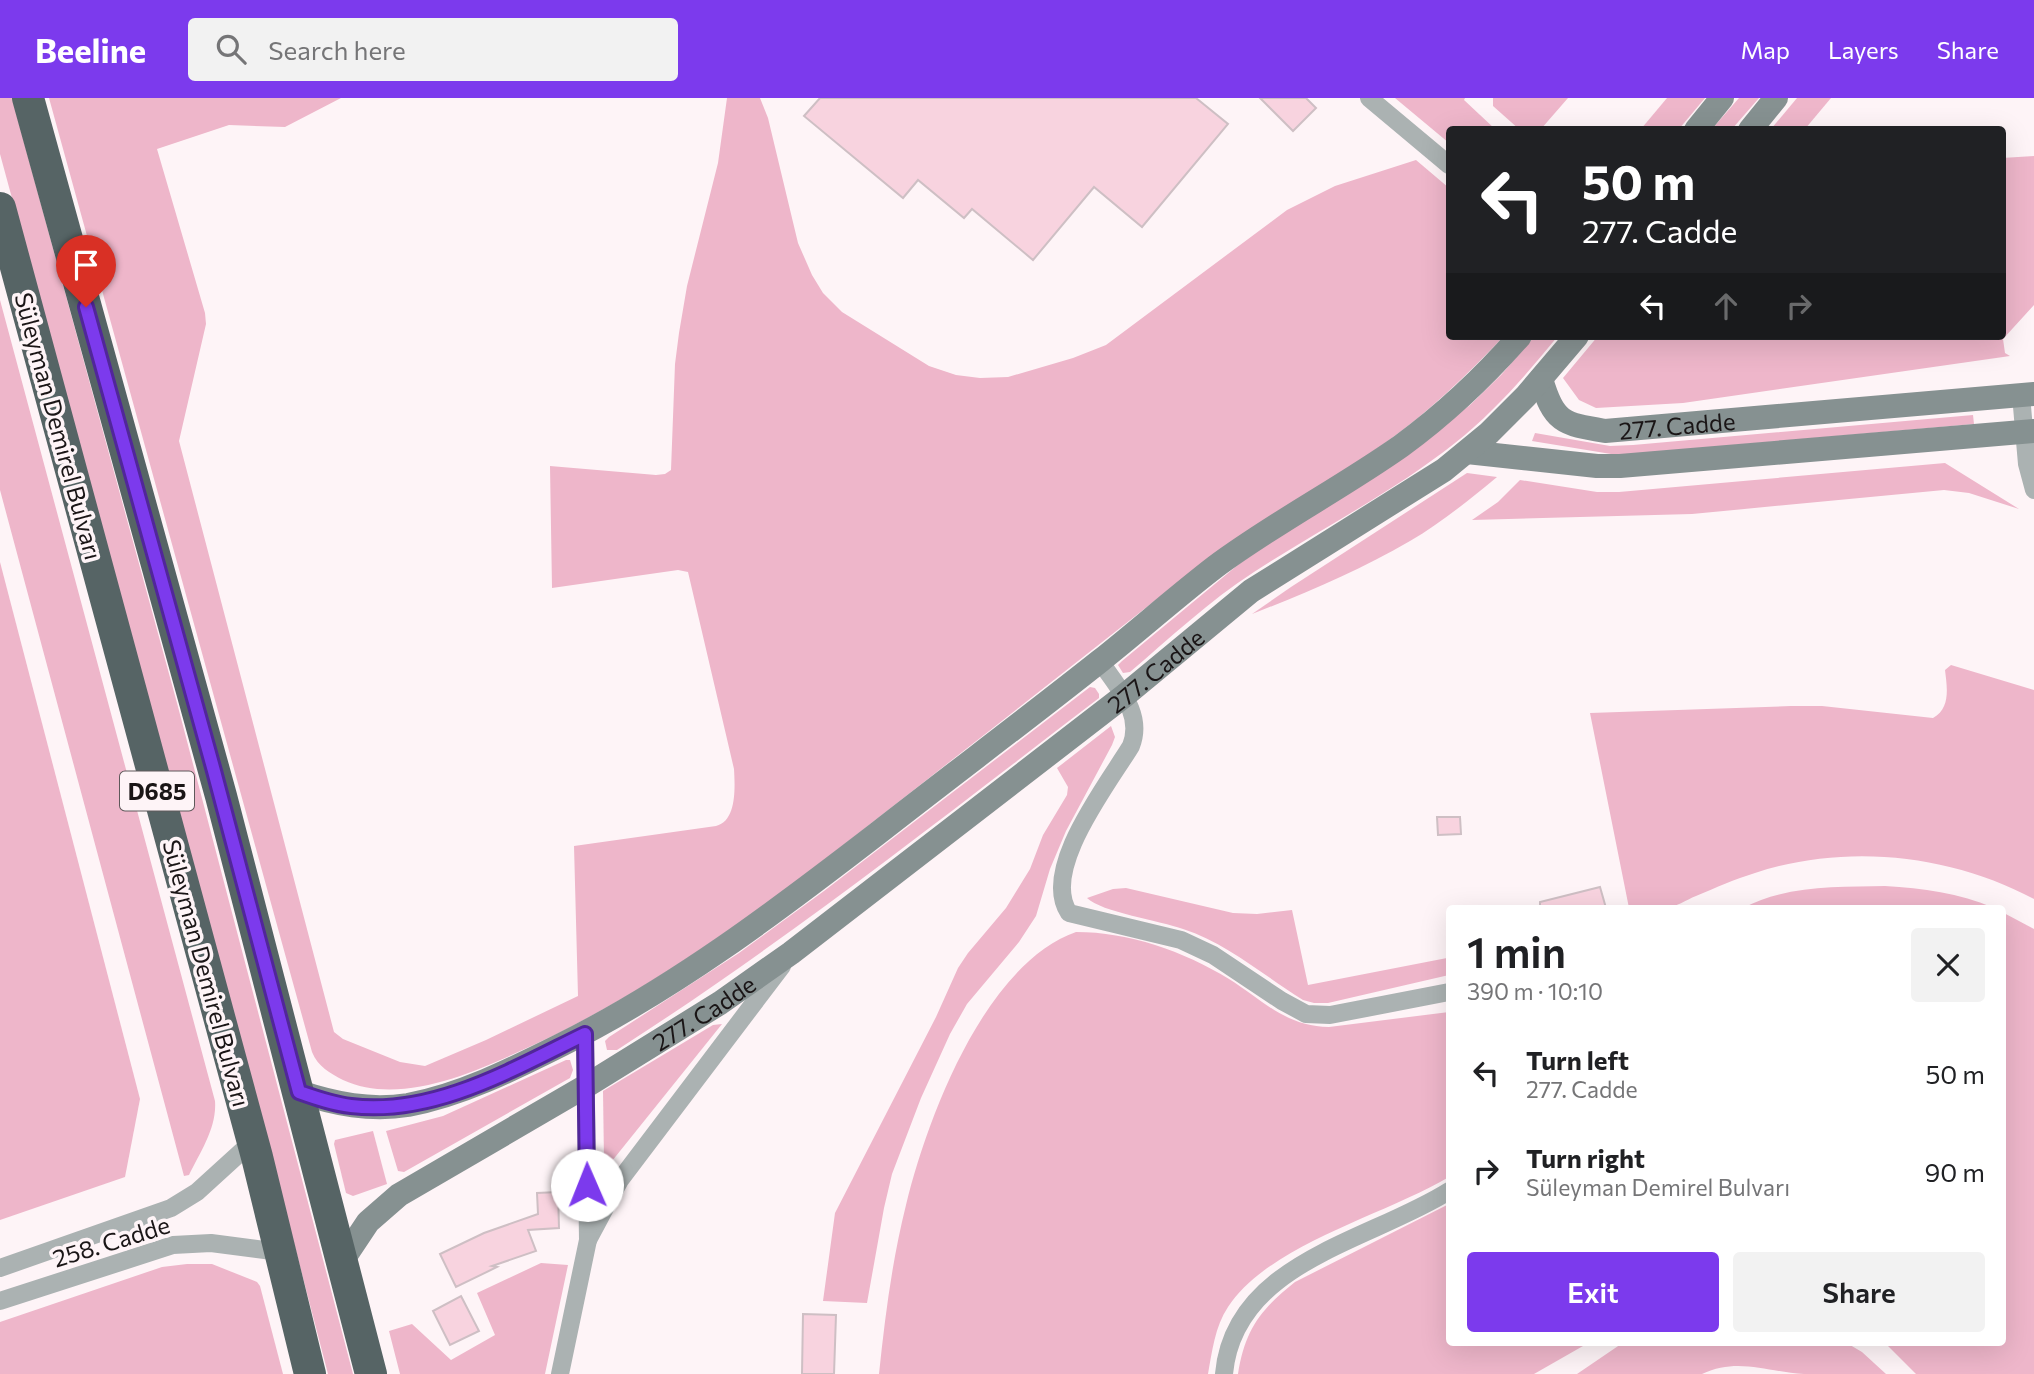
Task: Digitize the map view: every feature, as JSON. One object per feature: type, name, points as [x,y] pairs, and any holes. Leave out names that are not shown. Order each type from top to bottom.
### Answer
[{"type":"highway","name":"D685","points":[[28,98],[177,635],[371,1374]]},
{"type":"highway","name":"Süleyman Demirel Bulvarı","points":[[0,208],[252,1142],[310,1374]]},
{"type":"street","points":[[1369,98],[1446,162]]},
{"type":"street","points":[[1699,126],[1722,98]]},
{"type":"street","points":[[1753,126],[1776,98]]},
{"type":"street","name":"277. Cadde","points":[[299,1092],[352,1107],[405,1105],[462,1090],[585,1034],[656,992],[783,906],[1100,662],[1232,555],[1374,464],[1427,426],[1459,399],[1516,340]]},
{"type":"street","points":[[1541,379],[1574,340]]},
{"type":"street","name":"277. Cadde","points":[[342,1261],[368,1222],[399,1195],[586,1086],[720,1003],[791,953],[1124,696],[1251,592],[1408,494],[1467,452],[1541,379],[1552,408],[1561,420],[1605,431],[2028,395]]},
{"type":"street","points":[[2028,395],[2029,473],[2034,490]]},
{"type":"street","points":[[1467,452],[1620,466],[2029,431]]},
{"type":"street","points":[[1100,662],[1124,696],[1134,717],[1135,737],[1080,828],[1070,852],[1061,893],[1069,913],[1181,940],[1213,955],[1306,1014],[1330,1015],[1446,993]]},
{"type":"street","points":[[588,1240],[620,1180],[791,953]]},
{"type":"street","points":[[560,1374],[588,1240],[585,1034]]},
{"type":"street","name":"258. Cadde","points":[[0,1268],[171,1208],[197,1192],[252,1142]]},
{"type":"street","points":[[1224,1374],[1233,1338],[1252,1302],[1265,1290],[1321,1254],[1446,1193]]},
{"type":"street","name":"258. Cadde","points":[[0,1301],[173,1245],[211,1243],[279,1252]]},
{"type":"shaded area","points":[[0,98],[12,98],[177,703],[353,1374],[328,1374],[256,1097],[0,154]]},
{"type":"shaded area","points":[[49,98],[341,98],[285,127],[229,125],[157,149],[206,324],[179,441],[334,1032],[343,1039],[400,1062],[425,1066],[578,996],[574,846],[716,826],[728,818],[731,811],[734,769],[688,572],[678,570],[552,588],[550,466],[656,475],[671,470],[675,364],[679,333],[687,286],[718,163],[727,98],[760,98],[768,118],[798,243],[823,293],[842,312],[929,366],[956,375],[980,378],[1008,377],[1073,358],[1106,345],[1287,210],[1335,186],[1416,160],[1446,185],[1446,340],[1500,340],[1417,419],[1363,458],[1203,563],[799,879],[692,955],[636,990],[578,1023],[518,1052],[477,1070],[432,1084],[409,1088],[364,1087],[329,1072],[321,1066],[312,1052]]},
{"type":"shaded area","points":[[1395,98],[1465,98],[1464,100],[1492,126],[1446,126],[1446,140]]},
{"type":"shaded area","points":[[1493,98],[1568,98],[1544,126],[1516,126],[1493,106]]},
{"type":"shaded area","points":[[1667,98],[1705,98],[1682,126],[1644,126]]},
{"type":"shaded area","points":[[1739,98],[1759,98],[1735,126],[1715,126]]},
{"type":"shaded area","points":[[1797,98],[1831,98],[1808,126],[1774,126]]},
{"type":"shaded area","points":[[2034,156],[2034,305],[2006,336],[2006,158]]},
{"type":"shaded area","points":[[0,300],[215,1101],[211,1130],[189,1175],[184,1176],[0,490]]},
{"type":"shaded area","points":[[1532,340],[1555,340],[1483,419],[1455,443],[1381,494],[1237,583],[1130,672],[1123,673],[1118,665],[1122,661],[1239,564],[1469,406]]},
{"type":"shaded area","points":[[1595,340],[2003,340],[2005,353],[2010,356],[1683,403],[1596,408],[1579,400],[1563,378]]},
{"type":"shaded area","points":[[1973,415],[1974,424],[1633,454],[1611,454],[1532,441],[1535,433],[1610,446],[1633,445]]},
{"type":"shaded area","points":[[1945,463],[2019,509],[1969,493],[1944,490],[1692,514],[1472,520],[1498,502],[1520,480],[1597,492],[1619,492]]},
{"type":"shaded area","points":[[1467,473],[1497,477],[1444,519],[1391,552],[1252,614],[1291,587]]},
{"type":"shaded area","points":[[0,562],[140,1099],[125,1177],[0,1220]]},
{"type":"shaded area","points":[[1951,665],[2034,690],[2034,899],[2002,884],[1933,863],[1861,856],[1825,858],[1755,873],[1677,905],[1628,905],[1590,713],[1822,706],[1933,718],[1943,709],[1945,703],[1945,670]]},
{"type":"shaded area","points":[[1090,687],[1095,688],[1099,698],[862,879],[679,1009],[617,1050],[607,1050],[605,1041],[609,1037],[739,953]]},
{"type":"shaded area","points":[[1111,726],[1115,737],[1112,745],[1066,831],[1050,869],[1036,916],[1019,942],[967,1004],[921,1098],[892,1174],[867,1303],[823,1301],[835,1213],[936,1017],[958,968],[1006,908],[1030,869],[1043,835],[1067,795],[1068,787],[1057,768]]},
{"type":"shaded area","points":[[1830,887],[1913,888],[1941,892],[1985,905],[1749,905],[1794,891]]},
{"type":"shaded area","points":[[1126,888],[1233,913],[1257,914],[1292,910],[1308,985],[1446,958],[1446,976],[1328,1003],[1314,1003],[1303,1000],[1230,951],[1199,935],[1105,908],[1087,898],[1113,889]]},
{"type":"shaded area","points":[[2006,914],[2034,929],[2034,1374],[1916,1374],[1888,1346],[2006,1346]]},
{"type":"shaded area","points":[[1076,932],[1136,939],[1193,960],[1229,979],[1287,1017],[1314,1026],[1329,1027],[1446,1012],[1446,1179],[1299,1249],[1270,1266],[1246,1285],[1220,1322],[1208,1374],[879,1374],[901,1226],[929,1130],[965,1048],[988,1010],[1014,976],[1043,949]]},
{"type":"shaded area","points":[[722,1024],[612,1161],[604,1161],[603,1091],[713,1025]]},
{"type":"shaded area","points":[[570,1060],[573,1070],[570,1078],[404,1172],[398,1171],[386,1131],[443,1116]]},
{"type":"shaded area","points":[[373,1131],[387,1184],[353,1196],[346,1193],[335,1140]]},
{"type":"shaded area","points":[[1446,1206],[1446,1346],[1583,1346],[1534,1374],[1238,1374],[1245,1344],[1256,1321],[1273,1301],[1295,1282]]},
{"type":"shaded area","points":[[541,1263],[568,1265],[545,1374],[400,1374],[389,1331],[412,1324],[451,1360],[495,1335],[477,1293]]},
{"type":"shaded area","points":[[212,1264],[257,1282],[283,1374],[0,1374],[0,1322],[162,1267]]},
{"type":"shaded area","points":[[1618,1346],[1852,1346],[1886,1374],[1804,1374],[1740,1366],[1715,1369],[1702,1374],[1577,1374]]},
{"type":"building","points":[[820,98],[1196,98],[1228,124],[1142,227],[1094,187],[1033,260],[972,209],[964,218],[918,180],[903,198],[804,116]]},
{"type":"building","points":[[1260,98],[1306,98],[1316,108],[1293,131]]},
{"type":"building","points":[[1437,817],[1460,817],[1461,834],[1438,835]]},
{"type":"building","points":[[1600,887],[1605,905],[1540,905],[1540,902]]},
{"type":"building","points":[[558,1192],[559,1228],[528,1230],[536,1251],[492,1266],[497,1267],[456,1287],[440,1254],[484,1233],[538,1214],[537,1193]]},
{"type":"building","points":[[461,1296],[479,1331],[450,1345],[433,1311]]},
{"type":"building","points":[[803,1314],[836,1315],[834,1374],[802,1374]]},
{"type":"route","points":[[86,307],[299,1092],[352,1107],[405,1105],[462,1090],[585,1034],[587,1185]]}]
